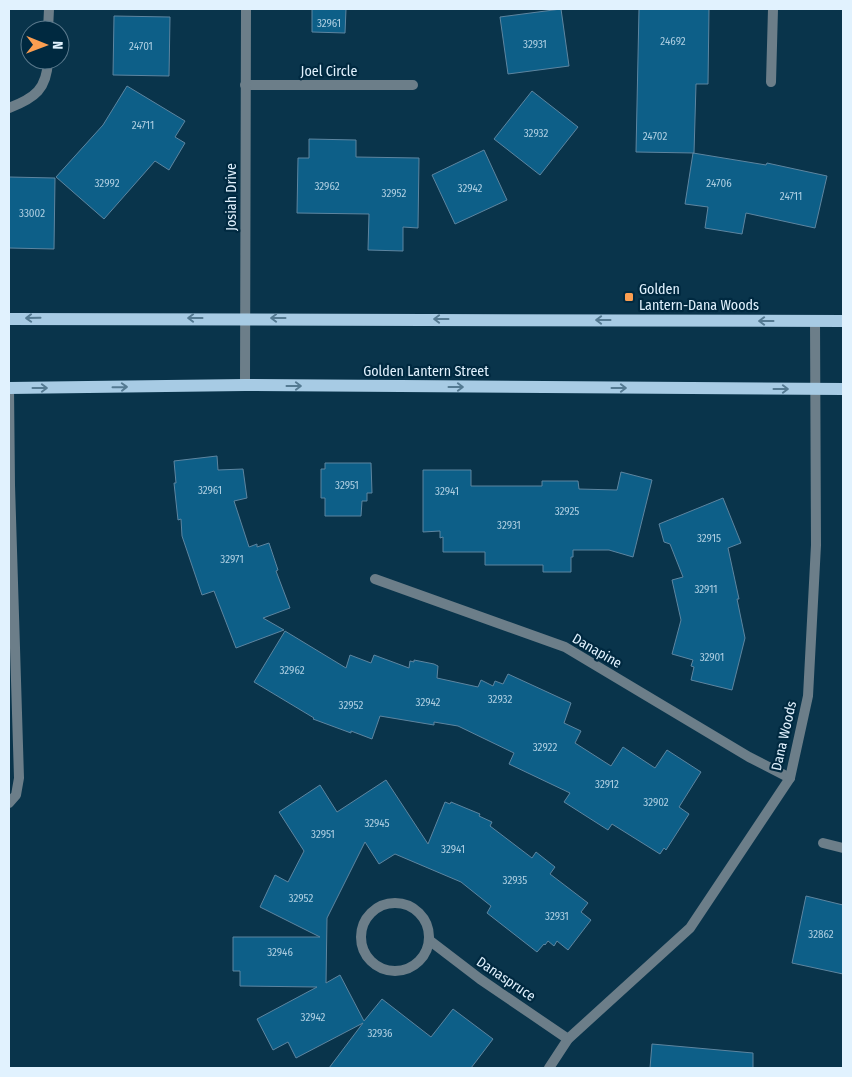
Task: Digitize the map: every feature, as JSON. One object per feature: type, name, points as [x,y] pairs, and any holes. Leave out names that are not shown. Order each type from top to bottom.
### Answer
[{"type":"main road","points":[[9,318],[843,321]]},
{"type":"main road","name":"Golden Lantern Street","points":[[9,388],[245,385],[843,390]]},
{"type":"street","name":"Josiah Drive","points":[[245,385],[246,9]]},
{"type":"street","points":[[771,82],[773,9]]},
{"type":"street","points":[[9,108],[22,103],[40,91],[48,70]]},
{"type":"street","name":"Joel Circle","points":[[245,85],[413,85]]},
{"type":"street","name":"Dana Woods","points":[[549,1068],[568,1039],[690,928],[790,778],[808,687],[816,545],[814,321]]},
{"type":"street","points":[[9,388],[9,485],[19,778],[16,795],[9,803]]},
{"type":"street","name":"Danapine","points":[[375,579],[564,647],[749,757],[790,778]]},
{"type":"street","points":[[824,843],[843,848]]},
{"type":"street","points":[[399,902],[412,906],[422,915],[428,927],[429,940],[426,953],[417,963],[405,970],[392,971],[379,967],[368,958],[362,946],[361,933],[365,920],[374,910],[386,903],[399,902]]},
{"type":"street","name":"Danaspruce","points":[[429,940],[480,979],[568,1039]]},
{"type":"building","points":[[312,9],[346,9],[345,33],[312,32]]},
{"type":"building","points":[[561,9],[569,66],[508,74],[500,17]]},
{"type":"building","points":[[639,9],[709,9],[708,84],[696,84],[694,153],[636,152]]},
{"type":"building","points":[[114,16],[170,17],[169,76],[113,75]]},
{"type":"building","points":[[127,86],[185,121],[175,137],[185,143],[169,170],[155,161],[104,219],[56,177],[103,125]]},
{"type":"building","points":[[532,91],[578,127],[540,175],[494,139]]},
{"type":"building","points":[[309,139],[356,140],[356,157],[419,158],[418,228],[403,227],[403,251],[368,250],[369,214],[297,213],[298,158],[309,158]]},
{"type":"building","points":[[484,150],[507,200],[455,224],[432,175]]},
{"type":"building","points":[[693,153],[766,165],[767,163],[827,176],[815,228],[746,213],[742,234],[705,228],[708,207],[685,204]]},
{"type":"building","points":[[9,177],[55,178],[54,249],[9,248]]},
{"type":"building","points":[[217,456],[218,470],[243,469],[247,498],[234,501],[249,547],[257,544],[257,547],[269,543],[278,570],[276,571],[290,608],[263,618],[284,630],[236,648],[214,591],[202,595],[182,536],[181,519],[178,520],[174,483],[176,483],[174,461]]},
{"type":"building","points":[[325,463],[371,463],[372,493],[367,493],[367,501],[362,501],[361,516],[325,516],[325,498],[321,498],[321,469],[325,469]]},
{"type":"building","points":[[423,470],[471,470],[471,486],[542,486],[542,481],[578,481],[579,489],[617,490],[621,472],[652,480],[633,557],[609,550],[573,550],[571,572],[543,572],[543,565],[485,565],[485,552],[443,552],[443,537],[440,538],[440,531],[423,532]]},
{"type":"building","points":[[723,498],[741,543],[728,548],[745,638],[732,690],[691,680],[694,667],[691,666],[693,660],[672,654],[681,620],[672,580],[683,577],[670,544],[664,542],[659,524]]},
{"type":"building","points":[[285,631],[346,668],[350,655],[371,663],[374,655],[409,668],[410,661],[414,662],[414,660],[438,666],[437,678],[478,687],[481,680],[493,686],[495,681],[503,684],[508,674],[571,703],[564,723],[581,731],[575,743],[611,766],[623,747],[655,768],[667,750],[701,772],[679,807],[689,814],[666,850],[664,848],[660,854],[612,824],[608,830],[564,802],[570,793],[509,764],[514,753],[458,726],[434,722],[434,725],[380,716],[372,739],[313,719],[254,682]]},
{"type":"building","points":[[386,780],[428,844],[445,802],[450,804],[451,802],[480,814],[479,816],[492,822],[490,826],[532,858],[536,852],[555,867],[550,874],[588,903],[581,912],[591,920],[568,950],[557,941],[554,946],[548,941],[537,952],[487,913],[491,906],[461,882],[395,854],[379,864],[365,842],[327,918],[326,983],[340,975],[364,1021],[382,999],[431,1037],[453,1009],[493,1039],[471,1068],[329,1068],[363,1023],[296,1058],[288,1042],[273,1050],[257,1019],[317,987],[240,986],[240,971],[233,971],[233,937],[320,937],[260,907],[275,875],[288,882],[304,851],[279,812],[320,785],[337,812]]},
{"type":"building","points":[[806,896],[843,905],[843,974],[792,963]]},
{"type":"building","points":[[652,1044],[753,1053],[753,1068],[650,1068]]},
{"type":"place","name":"Golden Lantern-Dana Woods","points":[[629,297]]}]
